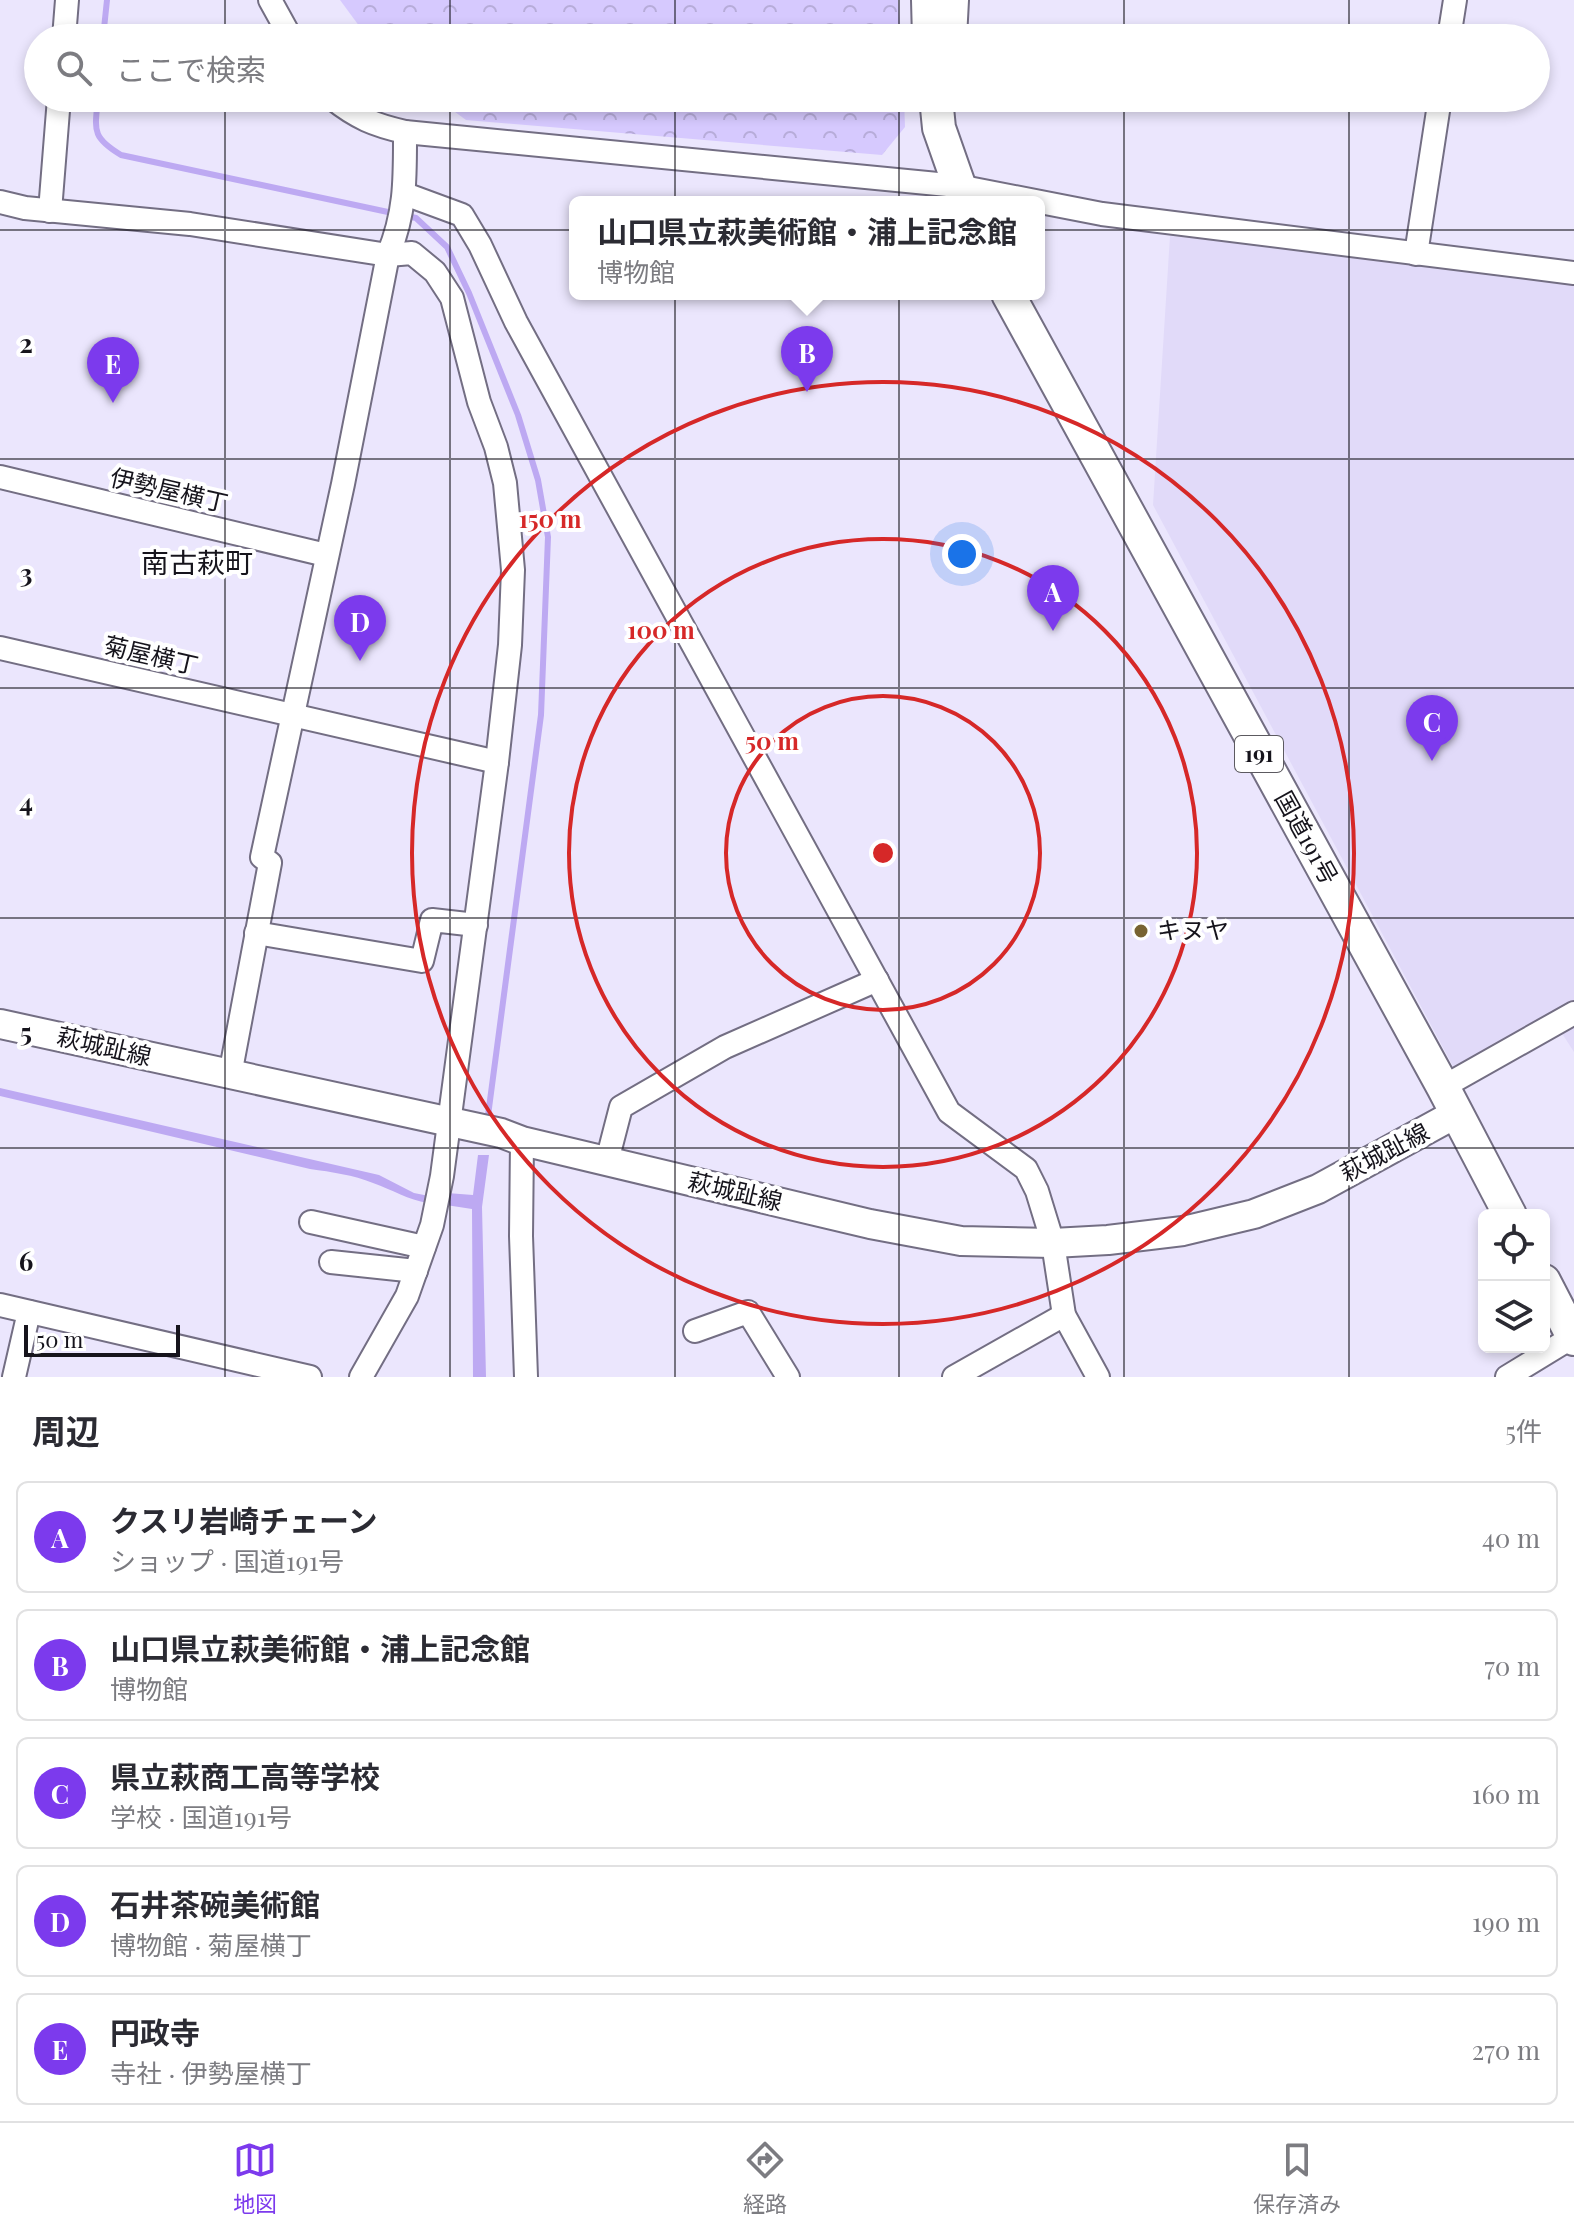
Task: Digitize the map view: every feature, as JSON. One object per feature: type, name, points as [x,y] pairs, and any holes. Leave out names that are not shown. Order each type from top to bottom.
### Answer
[{"type":"highway","points":[[928,0],[929,24]]},
{"type":"highway","points":[[951,24],[952,0]]},
{"type":"highway","points":[[937,112],[939,128],[961,194]]},
{"type":"highway","points":[[958,112],[961,194]]},
{"type":"highway","name":"国道191号","points":[[1011,300],[1507,1209]]},
{"type":"highway","points":[[1550,1292],[1574,1337]]},
{"type":"main road","name":"萩城趾線","points":[[0,1024],[448,1122],[870,1224],[961,1241],[1053,1243],[1108,1240],[1183,1231],[1254,1214],[1318,1189],[1450,1100]]},
{"type":"street","points":[[65,24],[67,0]]},
{"type":"street","points":[[270,0],[283,24]]},
{"type":"street","points":[[1451,24],[1455,0]]},
{"type":"street","points":[[50,211],[58,112]]},
{"type":"street","points":[[349,112],[374,125],[405,132],[961,194]]},
{"type":"street","points":[[1416,254],[1438,112]]},
{"type":"street","points":[[230,1075],[270,863],[262,857],[343,484],[388,255],[398,231],[403,201],[405,132]]},
{"type":"street","points":[[403,201],[462,215],[480,245],[516,322],[949,1112],[1026,1169],[1037,1191],[1053,1243],[1064,1315],[1098,1377]]},
{"type":"street","points":[[0,202],[50,211],[190,224],[388,255],[412,253],[435,272],[452,298],[475,387],[502,471],[513,570],[510,645],[442,1176],[432,1225],[407,1296],[361,1377]]},
{"type":"street","points":[[1045,206],[1574,273]]},
{"type":"street","name":"伊勢屋横丁","points":[[0,477],[326,555]]},
{"type":"street","name":"菊屋横丁","points":[[0,648],[497,762]]},
{"type":"street","points":[[256,933],[422,961],[432,920],[476,925]]},
{"type":"street","points":[[607,1161],[621,1107],[725,1047],[877,980]]},
{"type":"street","points":[[1450,1100],[1574,1013]]},
{"type":"street","points":[[512,1137],[521,1236],[526,1377]]},
{"type":"street","points":[[311,1222],[424,1247]]},
{"type":"street","points":[[331,1262],[416,1271]]},
{"type":"street","points":[[0,1305],[310,1377]]},
{"type":"street","points":[[14,1377],[29,1312]]},
{"type":"street","points":[[695,1331],[748,1312],[788,1377]]},
{"type":"street","points":[[954,1377],[1064,1315]]},
{"type":"street","points":[[1507,1377],[1574,1337]]},
{"type":"shaded area","points":[[1170,236],[1574,275],[1574,1052],[1552,1018],[1454,1068],[1153,505]]},
{"type":"shaded area","points":[[0,1088],[379,1175],[414,1193],[429,1196],[428,1203],[350,1176],[0,1096]]},
{"type":"shaded area","points":[[478,1155],[489,1155],[482,1207],[486,1377],[473,1377],[472,1209],[446,1205],[447,1193],[473,1195]]},
{"type":"green space","points":[[340,0],[898,0],[900,24],[358,24]]},
{"type":"green space","points":[[455,112],[904,112],[905,127],[882,155],[466,120]]},
{"type":"waterway","points":[[104,24],[107,0]]},
{"type":"waterway","points":[[97,112],[97,132],[104,143],[121,155],[416,218],[447,247],[518,415],[538,480],[548,537],[541,715],[487,1123]]},
{"type":"place","name":"山口県立萩美術館・浦上記念館","points":[[807,392]]},
{"type":"place","name":"円政寺","points":[[113,403]]},
{"type":"place","name":"クスリ岩崎チェーン","points":[[1053,631]]},
{"type":"place","name":"石井茶碗美術館","points":[[360,661]]},
{"type":"place","name":"県立萩商工高等学校","points":[[1432,761]]},
{"type":"place","name":"キヌヤ","points":[[1141,931]]},
{"type":"district","name":"南古萩町","points":[[197,563]]}]
